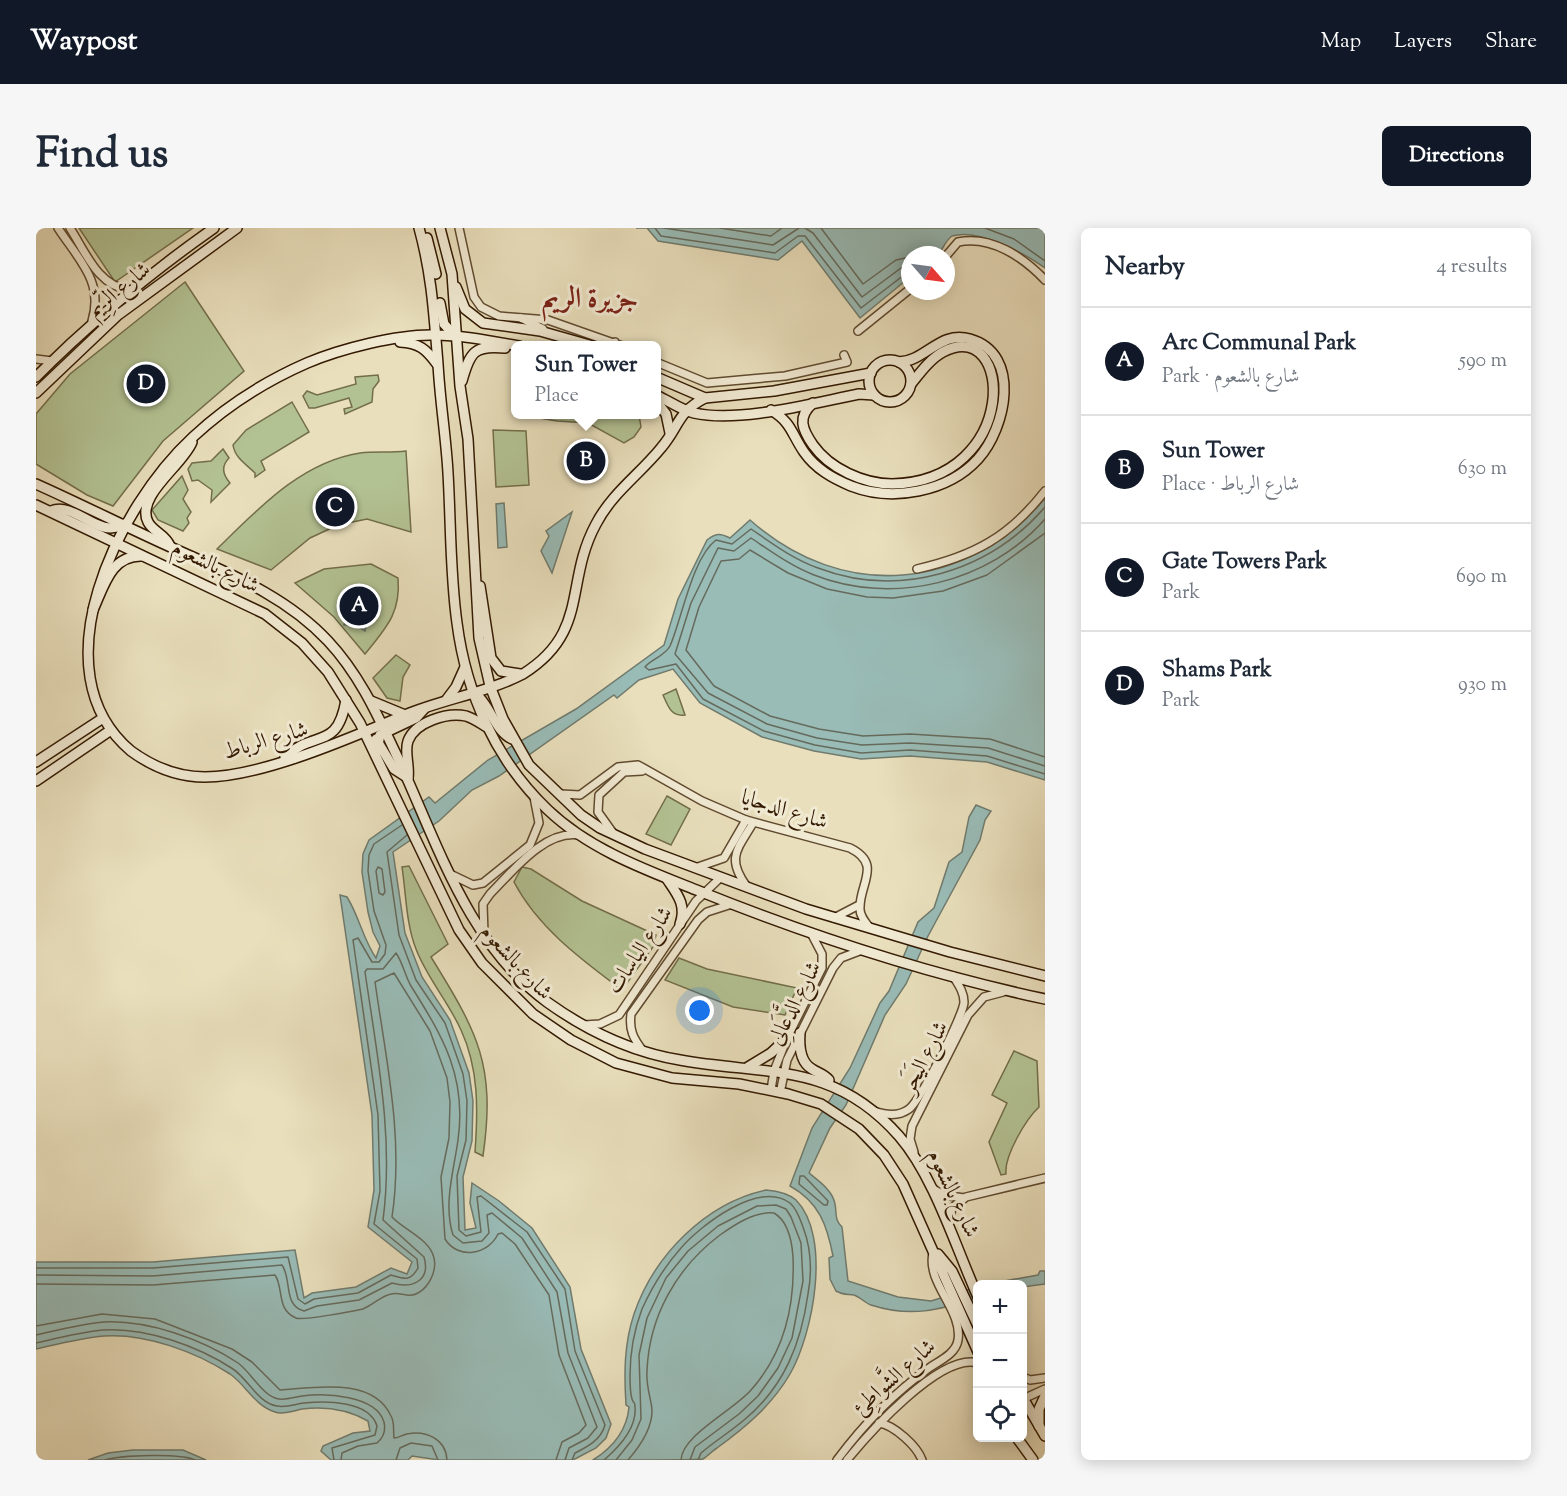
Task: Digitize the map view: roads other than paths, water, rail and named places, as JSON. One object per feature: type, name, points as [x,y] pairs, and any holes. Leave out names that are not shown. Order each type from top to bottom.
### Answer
[{"type":"main road","name":"شارع الرِّيم","points":[[36,377],[92,321],[214,228]]},
{"type":"main road","name":"شارع الرِّيم","points":[[36,393],[118,315],[237,228]]},
{"type":"main road","points":[[419,228],[432,283],[448,468],[456,619],[465,668],[487,727],[507,763],[534,797],[580,836],[667,879],[732,904],[880,954],[1010,992],[1045,999]]},
{"type":"main road","points":[[419,228],[434,258],[443,320],[456,337]]},
{"type":"main road","points":[[440,228],[452,274],[465,309],[474,318],[483,323],[519,326],[579,341]]},
{"type":"main road","points":[[452,274],[460,386],[468,439],[473,572],[479,638],[491,689],[503,719],[514,740],[538,774],[581,815],[615,835],[694,868],[834,918],[950,952],[1045,976]]},
{"type":"main road","name":"شارع الرباط","points":[[511,344],[436,334],[382,342],[310,362],[276,378],[241,399],[194,436],[150,484],[124,524],[94,589],[81,648],[86,682],[100,720],[108,732],[146,760],[182,775],[207,777],[233,775],[280,762],[364,732],[384,728],[405,715],[425,707],[473,692],[491,689],[523,674],[545,659],[567,628],[586,548],[602,513],[659,451],[685,410]]},
{"type":"main road","points":[[771,410],[787,421],[810,461],[830,476],[854,487],[879,493],[904,493],[935,486],[969,468],[987,447],[1002,405],[1003,371],[991,351],[965,338],[944,340],[916,359],[881,362],[871,373],[869,381],[874,395]]},
{"type":"main road","points":[[382,342],[416,344],[427,351],[438,366]]},
{"type":"main road","points":[[813,403],[803,414],[802,424],[813,445],[826,461],[870,481],[893,484],[914,481],[943,471],[971,452],[987,423],[993,402],[994,381],[991,368],[981,356],[972,350],[957,348],[942,352],[934,358],[911,384]]},
{"type":"main road","points":[[460,386],[469,359],[478,350],[511,349]]},
{"type":"main road","points":[[661,397],[685,410],[705,414],[771,410],[859,394],[874,395],[886,402],[899,401],[909,391],[911,384],[909,371],[899,362]]},
{"type":"main road","points":[[685,410],[705,398],[803,386],[871,373]]},
{"type":"main road","points":[[661,379],[705,398]]},
{"type":"main road","points":[[661,407],[668,417],[670,433]]},
{"type":"main road","points":[[170,546],[163,535],[149,523],[146,507],[150,496],[189,450],[194,436]]},
{"type":"main road","name":"شارع بالشعوم","points":[[36,484],[234,575],[292,609],[329,642],[370,701],[408,778],[450,874],[484,934],[503,958],[543,999],[602,1036],[643,1051],[676,1060],[748,1067],[831,1084],[872,1110],[900,1137],[920,1166],[973,1286]]},
{"type":"main road","name":"شارع بالشعوم","points":[[36,505],[266,614],[316,658],[346,700],[364,732],[459,930],[482,963],[533,1014],[571,1040],[616,1063],[672,1078],[739,1083],[803,1098],[821,1104],[859,1129],[895,1170],[947,1280],[959,1320],[973,1344]]},
{"type":"main road","points":[[51,511],[65,509],[104,527],[119,527],[124,524]]},
{"type":"main road","points":[[83,634],[113,568],[128,557],[148,557]]},
{"type":"main road","points":[[473,572],[479,584],[491,658],[501,671],[523,674]]},
{"type":"main road","points":[[445,701],[456,687],[465,668]]},
{"type":"main road","points":[[481,715],[483,700],[491,689]]},
{"type":"main road","points":[[473,692],[483,700],[502,733],[514,740]]},
{"type":"main road","points":[[280,762],[296,748],[334,732],[344,716],[346,700]]},
{"type":"main road","points":[[370,701],[405,715]]},
{"type":"main road","points":[[377,760],[378,740],[384,728],[416,718],[425,707]]},
{"type":"main road","points":[[364,732],[378,740],[394,769],[408,778],[410,764],[407,743],[417,727],[453,715],[472,719],[487,727]]},
{"type":"main road","points":[[36,762],[100,720]]},
{"type":"main road","points":[[36,781],[108,732]]},
{"type":"main road","points":[[667,879],[681,901],[683,916],[680,924]]},
{"type":"main road","points":[[800,1033],[799,1046],[803,1059],[810,1068],[827,1076],[831,1084]]},
{"type":"main road","points":[[748,1067],[771,1053],[787,1038]]},
{"type":"main road","points":[[947,1280],[973,1318]]},
{"type":"main road","points":[[1045,1396],[1038,1416],[1045,1436]]},
{"type":"main road","points":[[1027,1406],[1045,1436]]},
{"type":"main road","points":[[1020,1442],[1033,1460]]},
{"type":"street","points":[[58,228],[89,277],[97,304],[92,321]]},
{"type":"street","points":[[70,228],[98,272],[111,285],[129,291]]},
{"type":"street","points":[[459,228],[477,304],[499,316],[548,320],[610,341]]},
{"type":"street","points":[[955,246],[958,242],[979,240],[1018,257],[1045,280]]},
{"type":"street","points":[[89,277],[95,277],[98,272]]},
{"type":"street","points":[[858,331],[901,296]]},
{"type":"street","points":[[517,316],[554,334]]},
{"type":"street","points":[[661,364],[670,369],[708,379],[762,379],[802,372],[842,358]]},
{"type":"street","points":[[36,359],[52,361]]},
{"type":"street","points":[[670,369],[673,361]]},
{"type":"street","points":[[802,372],[803,386]]},
{"type":"street","points":[[917,568],[949,562],[980,549],[1019,522],[1045,490]]},
{"type":"street","name":"شارع الدجايا","points":[[553,790],[570,796],[579,795],[624,765],[638,765],[702,801],[749,821],[856,851],[864,860],[867,869],[866,884],[859,905]]},
{"type":"street","name":"شارع الدجايا","points":[[615,835],[598,812],[599,795],[624,772],[637,770],[652,773]]},
{"type":"street","points":[[450,874],[473,885],[483,883],[530,845],[539,823],[534,797]]},
{"type":"street","points":[[694,868],[724,858],[749,821]]},
{"type":"street","points":[[748,889],[737,875],[734,863],[749,821]]},
{"type":"street","points":[[484,934],[483,904],[490,894],[545,842],[563,834],[580,836]]},
{"type":"street","points":[[536,835],[545,842]]},
{"type":"street","name":"شارع الياسات","points":[[582,1024],[600,1024],[619,1015],[680,924],[703,893],[720,878]]},
{"type":"street","name":"شارع الياسات","points":[[643,1051],[633,1037],[630,1027],[631,1014],[698,920],[706,912],[732,904]]},
{"type":"street","points":[[834,918],[859,905],[862,917],[871,929]]},
{"type":"street","name":"شارع الدَّعَالِى","points":[[776,1091],[787,1038],[822,968],[822,954],[809,931]]},
{"type":"street","name":"شارع الدَّعَالِى","points":[[779,1072],[837,962],[866,949]]},
{"type":"street","name":"شارع اليَحَر","points":[[872,1110],[884,1114],[904,1112],[918,1098],[961,1014],[963,995],[949,975]]},
{"type":"street","name":"شارع اليَحَر","points":[[920,1166],[910,1139],[912,1126],[968,1015],[984,997],[994,992],[1010,992]]},
{"type":"street","points":[[950,1235],[948,1216],[958,1202],[966,1197],[1045,1178]]},
{"type":"street","points":[[930,1186],[943,1195],[966,1197]]},
{"type":"street","name":"شارع الشَّواطِئ","points":[[837,1460],[886,1405],[954,1350],[959,1339],[959,1320]]},
{"type":"street","name":"شارع الشَّواطِئ","points":[[847,1460],[893,1410],[954,1364],[964,1361],[973,1362]]},
{"type":"street","points":[[1027,1379],[1045,1378]]},
{"type":"street","points":[[1027,1397],[1045,1389]]},
{"type":"street","name":"شارع الشَّواطِئ","points":[[879,1423],[892,1427],[893,1410]]},
{"type":"street","points":[[892,1427],[920,1454],[922,1460]]},
{"type":"water","points":[[647,228],[1045,228],[1045,268],[1000,243],[963,234],[952,236],[944,246],[901,246],[901,284],[860,318],[802,241],[778,260],[658,241]]},
{"type":"water","points":[[1045,498],[1045,780],[987,762],[910,756],[861,759],[814,751],[762,737],[700,703],[673,669],[639,680],[617,698],[614,695],[499,776],[472,790],[439,821],[393,852],[405,933],[422,977],[450,1020],[469,1073],[473,1101],[472,1141],[463,1177],[465,1230],[476,1228],[470,1203],[472,1183],[499,1201],[532,1228],[570,1287],[581,1349],[611,1424],[606,1438],[596,1448],[573,1460],[439,1460],[412,1456],[408,1460],[331,1460],[321,1451],[323,1446],[353,1433],[370,1431],[368,1421],[344,1411],[328,1408],[275,1412],[262,1405],[236,1379],[217,1366],[202,1358],[153,1341],[104,1336],[36,1349],[36,1262],[153,1262],[295,1250],[304,1298],[312,1293],[356,1287],[391,1268],[407,1274],[412,1262],[368,1227],[374,1190],[372,1115],[340,895],[347,897],[376,958],[380,946],[373,932],[368,912],[362,872],[363,854],[369,840],[429,797],[435,803],[488,760],[576,709],[664,645],[678,599],[707,540],[718,534],[730,538],[750,520],[786,547],[824,565],[864,574],[903,575],[941,568],[978,552],[1013,529]]},
{"type":"water","points":[[504,503],[507,547],[498,548],[496,504]]},
{"type":"water","points":[[572,512],[552,573],[541,551],[549,536],[546,531]]},
{"type":"water","points":[[352,608],[367,621],[365,631],[356,625],[344,625],[348,609]]},
{"type":"water","points":[[976,805],[991,811],[985,820],[980,840],[928,936],[906,984],[885,1015],[846,1105],[830,1128],[809,1173],[825,1187],[834,1199],[837,1219],[842,1227],[848,1281],[898,1297],[931,1301],[973,1288],[973,1299],[950,1306],[912,1312],[885,1309],[869,1304],[854,1295],[836,1291],[830,1279],[829,1258],[833,1256],[824,1224],[808,1199],[790,1186],[812,1128],[850,1068],[880,1003],[889,991],[918,922],[934,908],[949,862],[962,852],[969,817]]},
{"type":"water","points":[[766,1190],[782,1193],[796,1200],[807,1216],[816,1261],[815,1286],[806,1335],[798,1357],[783,1385],[758,1415],[703,1459],[593,1460],[617,1438],[628,1415],[625,1359],[628,1337],[643,1292],[655,1272],[669,1252],[703,1219],[744,1197]]},
{"type":"water","points":[[1040,1271],[1045,1271],[1045,1284],[1027,1286],[1027,1280],[1010,1280],[1038,1275]]},
{"type":"water","points":[[133,1450],[183,1450],[206,1460],[88,1460],[108,1453]]},
{"type":"place","name":"Shams Park","points":[[146,384]]},
{"type":"place","name":"Sun Tower","points":[[586,461]]},
{"type":"place","name":"Gate Towers Park","points":[[335,507]]},
{"type":"place","name":"Arc Communal Park","points":[[359,606]]},
{"type":"district","name":"جزيرة الريم","points":[[590,300]]}]
